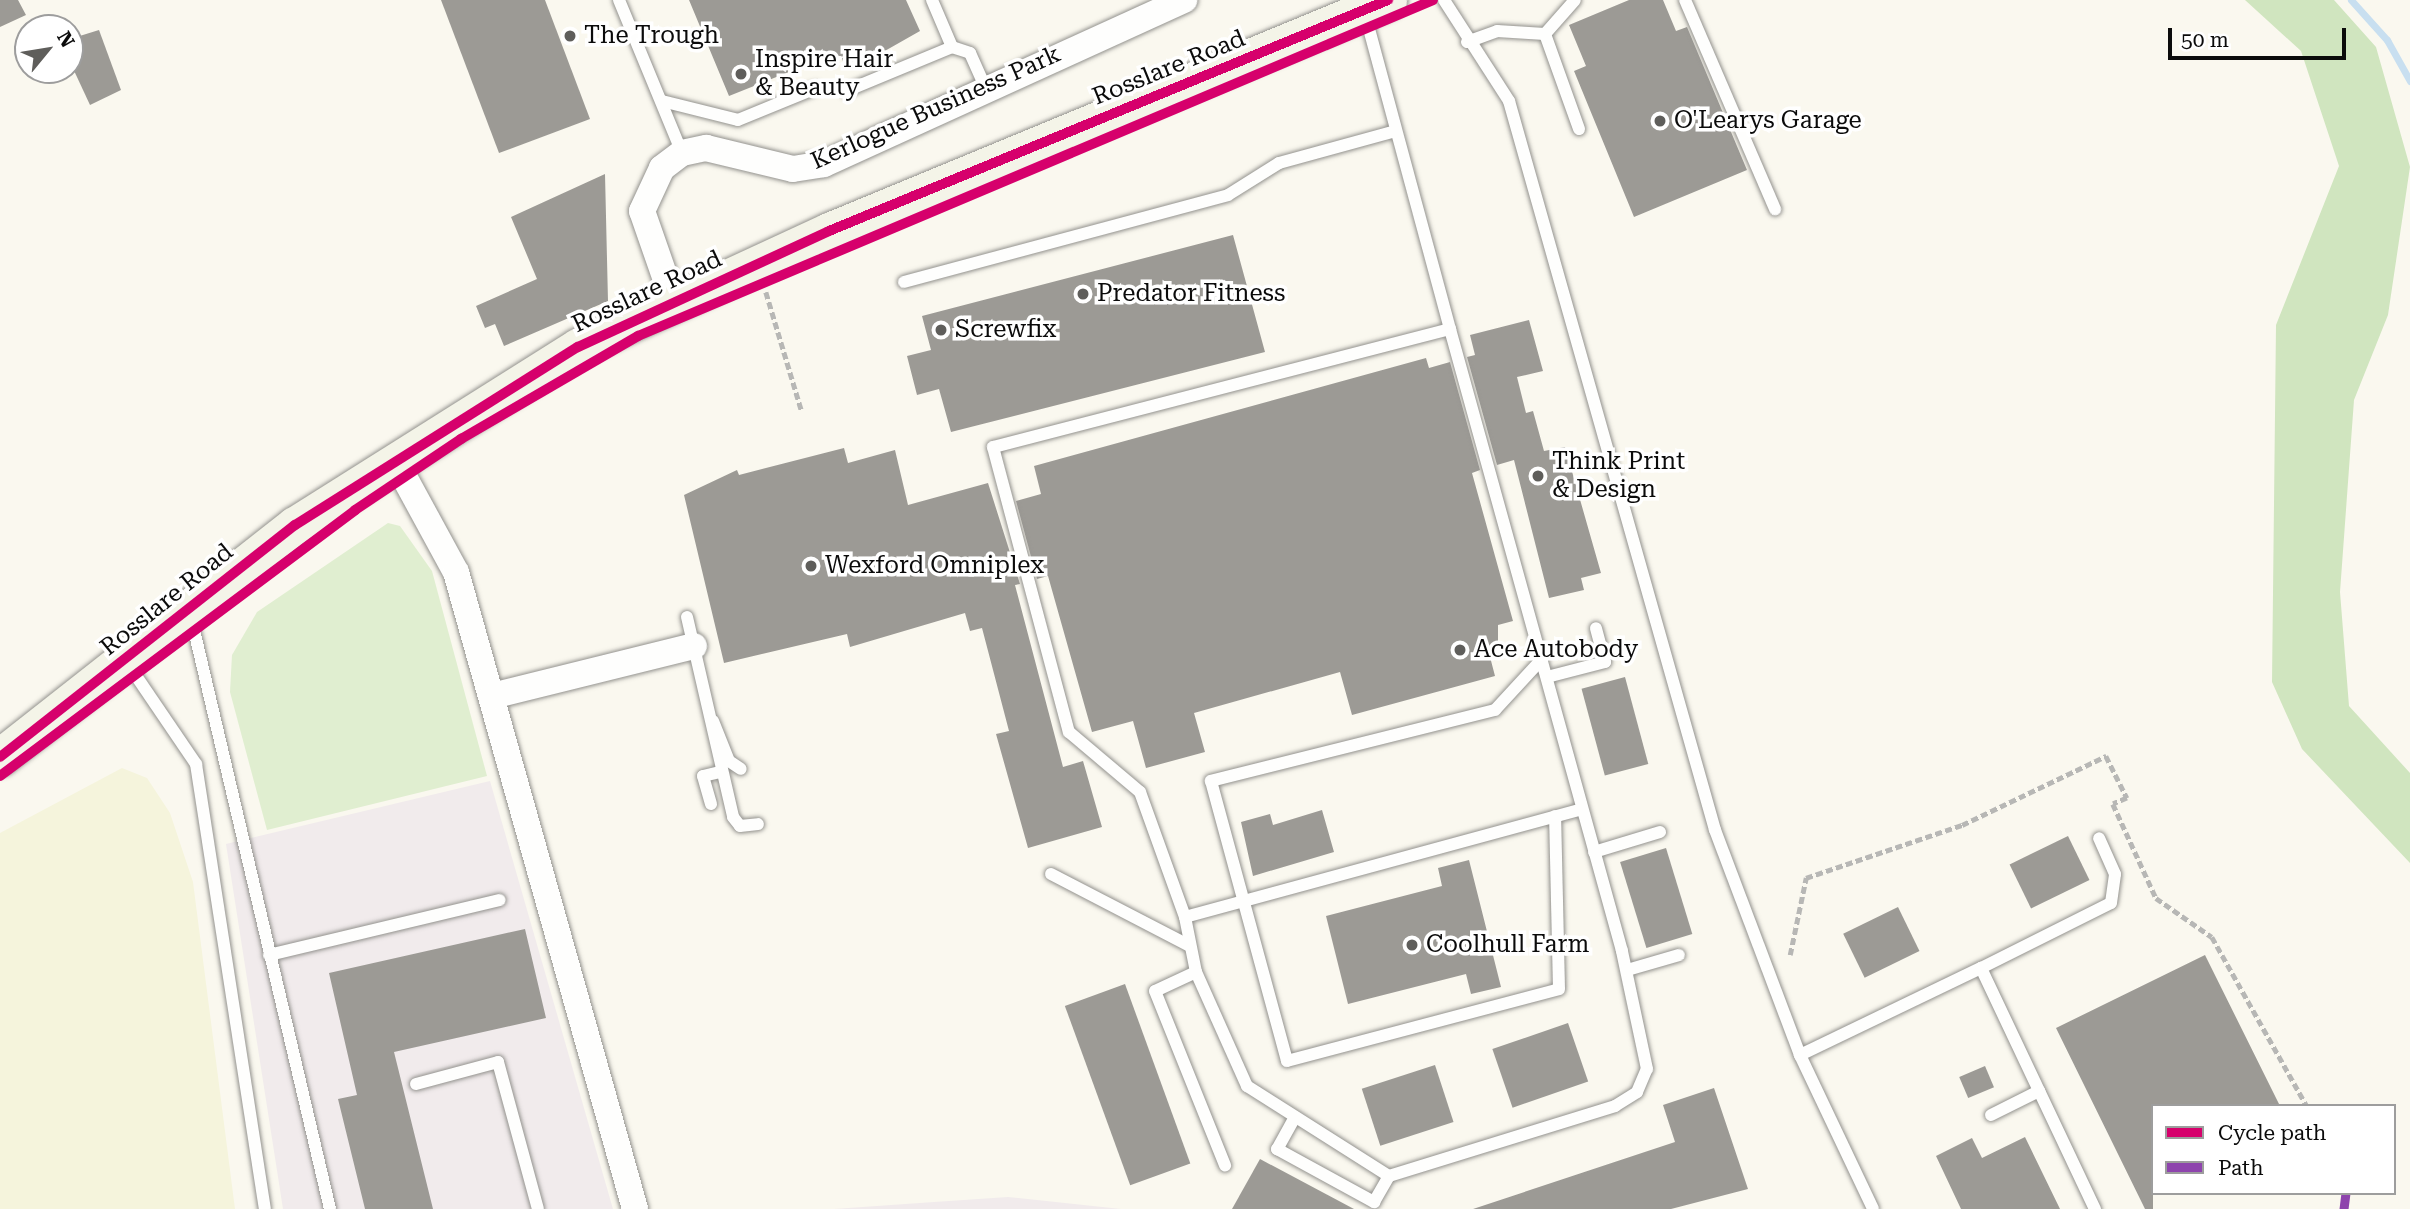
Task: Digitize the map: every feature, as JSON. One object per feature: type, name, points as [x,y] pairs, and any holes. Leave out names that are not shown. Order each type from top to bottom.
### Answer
[{"type":"main road","name":"Rosslare Road","points":[[0,757],[126,661],[189,605],[295,525],[397,464],[578,347],[673,300],[1376,5]]},
{"type":"street","name":"Kerlogue Business Park","points":[[682,153],[706,148],[793,169],[824,164],[985,87],[1184,0]]},
{"type":"street","points":[[673,300],[642,211],[662,169],[682,153]]},
{"type":"street","points":[[397,464],[456,572],[635,1209]]},
{"type":"street","points":[[492,696],[694,646]]},
{"type":"lane","points":[[619,0],[682,153]]},
{"type":"lane","points":[[932,0],[952,47]]},
{"type":"lane","points":[[1444,0],[1466,42],[1510,101],[1715,830],[1800,1055],[1873,1209]]},
{"type":"lane","points":[[1545,34],[1575,0]]},
{"type":"lane","points":[[1685,0],[1775,209]]},
{"type":"lane","points":[[1295,1117],[1277,1149],[1374,1202],[1389,1176],[1615,1106],[1637,1092],[1647,1069],[1627,970],[1396,131],[1376,5]]},
{"type":"lane","points":[[1466,42],[1497,31],[1545,34]]},
{"type":"lane","points":[[1545,34],[1579,129]]},
{"type":"lane","points":[[846,91],[952,47],[970,53],[985,87]]},
{"type":"lane","points":[[662,101],[738,120],[816,88]]},
{"type":"lane","points":[[904,282],[1228,195],[1279,163],[1396,131]]},
{"type":"lane","points":[[1389,1176],[1247,1086],[1196,972],[1188,945],[1185,917],[1140,792],[1069,732],[993,447],[1450,329]]},
{"type":"lane","points":[[189,605],[330,1209]]},
{"type":"lane","points":[[687,617],[733,817],[740,826],[758,824]]},
{"type":"lane","points":[[1547,677],[1605,662],[1596,628]]},
{"type":"lane","points":[[1542,659],[1495,710],[1211,781],[1287,1061],[1559,989],[1555,816]]},
{"type":"lane","points":[[126,661],[196,764],[265,1209]]},
{"type":"lane","points":[[713,721],[729,761],[741,769]]},
{"type":"lane","points":[[710,804],[703,776],[721,772]]},
{"type":"lane","points":[[1185,917],[1582,808]]},
{"type":"lane","points":[[1594,852],[1660,832]]},
{"type":"lane","points":[[1800,1055],[2111,903],[2115,874],[2099,838]]},
{"type":"lane","points":[[1051,874],[1188,945]]},
{"type":"lane","points":[[269,955],[500,900]]},
{"type":"lane","points":[[1627,970],[1679,955]]},
{"type":"lane","points":[[1981,968],[2095,1209]]},
{"type":"lane","points":[[1196,972],[1155,992],[1225,1165]]},
{"type":"lane","points":[[416,1084],[498,1062],[538,1209]]},
{"type":"lane","points":[[1991,1115],[2039,1091]]},
{"type":"path","points":[[750,287],[774,276]]},
{"type":"path","points":[[767,295],[802,412]]},
{"type":"path","points":[[1790,955],[1806,878],[1962,825],[2106,756],[2127,798],[2113,804],[2156,898],[2212,937],[2306,1104]]},
{"type":"shaded area","points":[[490,781],[613,1209],[283,1209],[226,844]]},
{"type":"shaded area","points":[[1008,1197],[1121,1209],[834,1209],[934,1202]]},
{"type":"green space","points":[[2245,0],[2334,0],[2376,47],[2410,167],[2388,315],[2354,400],[2340,592],[2349,706],[2410,773],[2410,863],[2302,749],[2272,682],[2276,325],[2339,166],[2301,51]]},
{"type":"green space","points":[[388,523],[400,526],[432,571],[487,776],[267,830],[230,692],[232,655],[257,612]]},
{"type":"green space","points":[[122,768],[147,778],[170,813],[193,882],[235,1209],[0,1209],[0,833]]},
{"type":"building","points":[[0,0],[18,0],[25,14],[14,14],[14,21],[0,27]]},
{"type":"building","points":[[441,0],[545,0],[590,119],[499,153]]},
{"type":"building","points":[[689,0],[906,0],[920,31],[883,52],[844,64],[841,56],[829,56],[729,96]]},
{"type":"building","name":"O'Learys Garage","points":[[1629,0],[1663,0],[1676,31],[1687,27],[1747,170],[1634,217],[1574,71],[1586,66],[1569,25]]},
{"type":"building","points":[[99,30],[121,90],[90,105],[80,84],[84,84],[84,35]]},
{"type":"building","points":[[605,174],[608,301],[504,346],[495,324],[485,328],[476,306],[537,279],[511,217]]},
{"type":"building","points":[[1233,235],[1265,352],[951,432],[939,389],[917,395],[907,356],[931,350],[922,316]]},
{"type":"building","points":[[1529,320],[1543,371],[1517,377],[1526,413],[1533,411],[1544,451],[1565,447],[1601,573],[1581,578],[1584,590],[1549,598],[1514,460],[1497,465],[1467,357],[1475,355],[1470,335]]},
{"type":"building","points":[[1426,358],[1429,368],[1450,362],[1480,470],[1472,473],[1513,621],[1498,625],[1498,651],[1489,653],[1495,676],[1352,715],[1340,672],[1194,713],[1205,752],[1146,768],[1133,721],[1092,732],[1048,576],[1037,579],[1016,501],[1041,494],[1034,466]]},
{"type":"building","name":"Wexford Omniplex","points":[[844,448],[848,463],[895,450],[908,505],[988,483],[1020,584],[1015,585],[1063,767],[1083,761],[1102,827],[1028,848],[996,734],[1009,731],[982,628],[970,631],[965,613],[850,647],[847,634],[724,663],[684,495],[737,470],[739,475]]},
{"type":"building","points":[[1625,677],[1648,764],[1605,776],[1582,689]]},
{"type":"building","points":[[1322,810],[1334,852],[1253,876],[1241,822],[1270,814],[1273,825]]},
{"type":"building","points":[[2068,836],[2089,880],[2031,909],[2010,864]]},
{"type":"building","points":[[1666,848],[1692,934],[1646,948],[1620,862]]},
{"type":"building","name":"Coolhull Farm","points":[[1469,860],[1501,987],[1471,994],[1466,974],[1348,1004],[1326,916],[1442,886],[1438,868]]},
{"type":"building","points":[[1898,907],[1919,951],[1865,978],[1843,934]]},
{"type":"building","points":[[525,929],[546,1018],[394,1052],[433,1209],[365,1209],[338,1099],[357,1095],[329,973]]},
{"type":"building","points":[[2205,955],[2279,1104],[2151,1104],[2153,1209],[2145,1209],[2056,1028]]},
{"type":"building","points":[[1125,984],[1190,1163],[1130,1185],[1065,1006]]},
{"type":"building","points":[[1568,1023],[1588,1082],[1513,1108],[1492,1049]]},
{"type":"building","points":[[1435,1065],[1454,1122],[1380,1146],[1362,1089]]},
{"type":"building","points":[[1985,1066],[1994,1087],[1968,1098],[1959,1077]]},
{"type":"building","points":[[1714,1088],[1748,1189],[1671,1209],[1473,1209],[1675,1142],[1663,1105]]},
{"type":"building","points":[[2025,1137],[2060,1209],[1961,1209],[1936,1156],[1972,1138],[1982,1158]]},
{"type":"building","points":[[1260,1159],[1354,1209],[1232,1209]]},
{"type":"waterway","points":[[2351,0],[2387,40],[2410,81]]},
{"type":"marked path","points":[[2344,1209],[2346,1195]]},
{"type":"cycle path","points":[[0,757],[295,525],[578,347],[829,231],[1388,0]]},
{"type":"cycle path","points":[[0,776],[355,510],[461,439],[638,336],[1433,0]]},
{"type":"place","name":"The Trough","points":[[570,36]]},
{"type":"place","name":"Inspire Hair & Beauty","points":[[741,74]]},
{"type":"place","name":"O'Learys Garage","points":[[1660,121]]},
{"type":"place","name":"Predator Fitness","points":[[1083,294]]},
{"type":"place","name":"Screwfix","points":[[941,330]]},
{"type":"place","name":"Think Print & Design","points":[[1538,476]]},
{"type":"place","name":"Wexford Omniplex","points":[[811,566]]},
{"type":"place","name":"Ace Autobody","points":[[1460,650]]},
{"type":"place","name":"Coolhull Farm","points":[[1412,945]]}]
